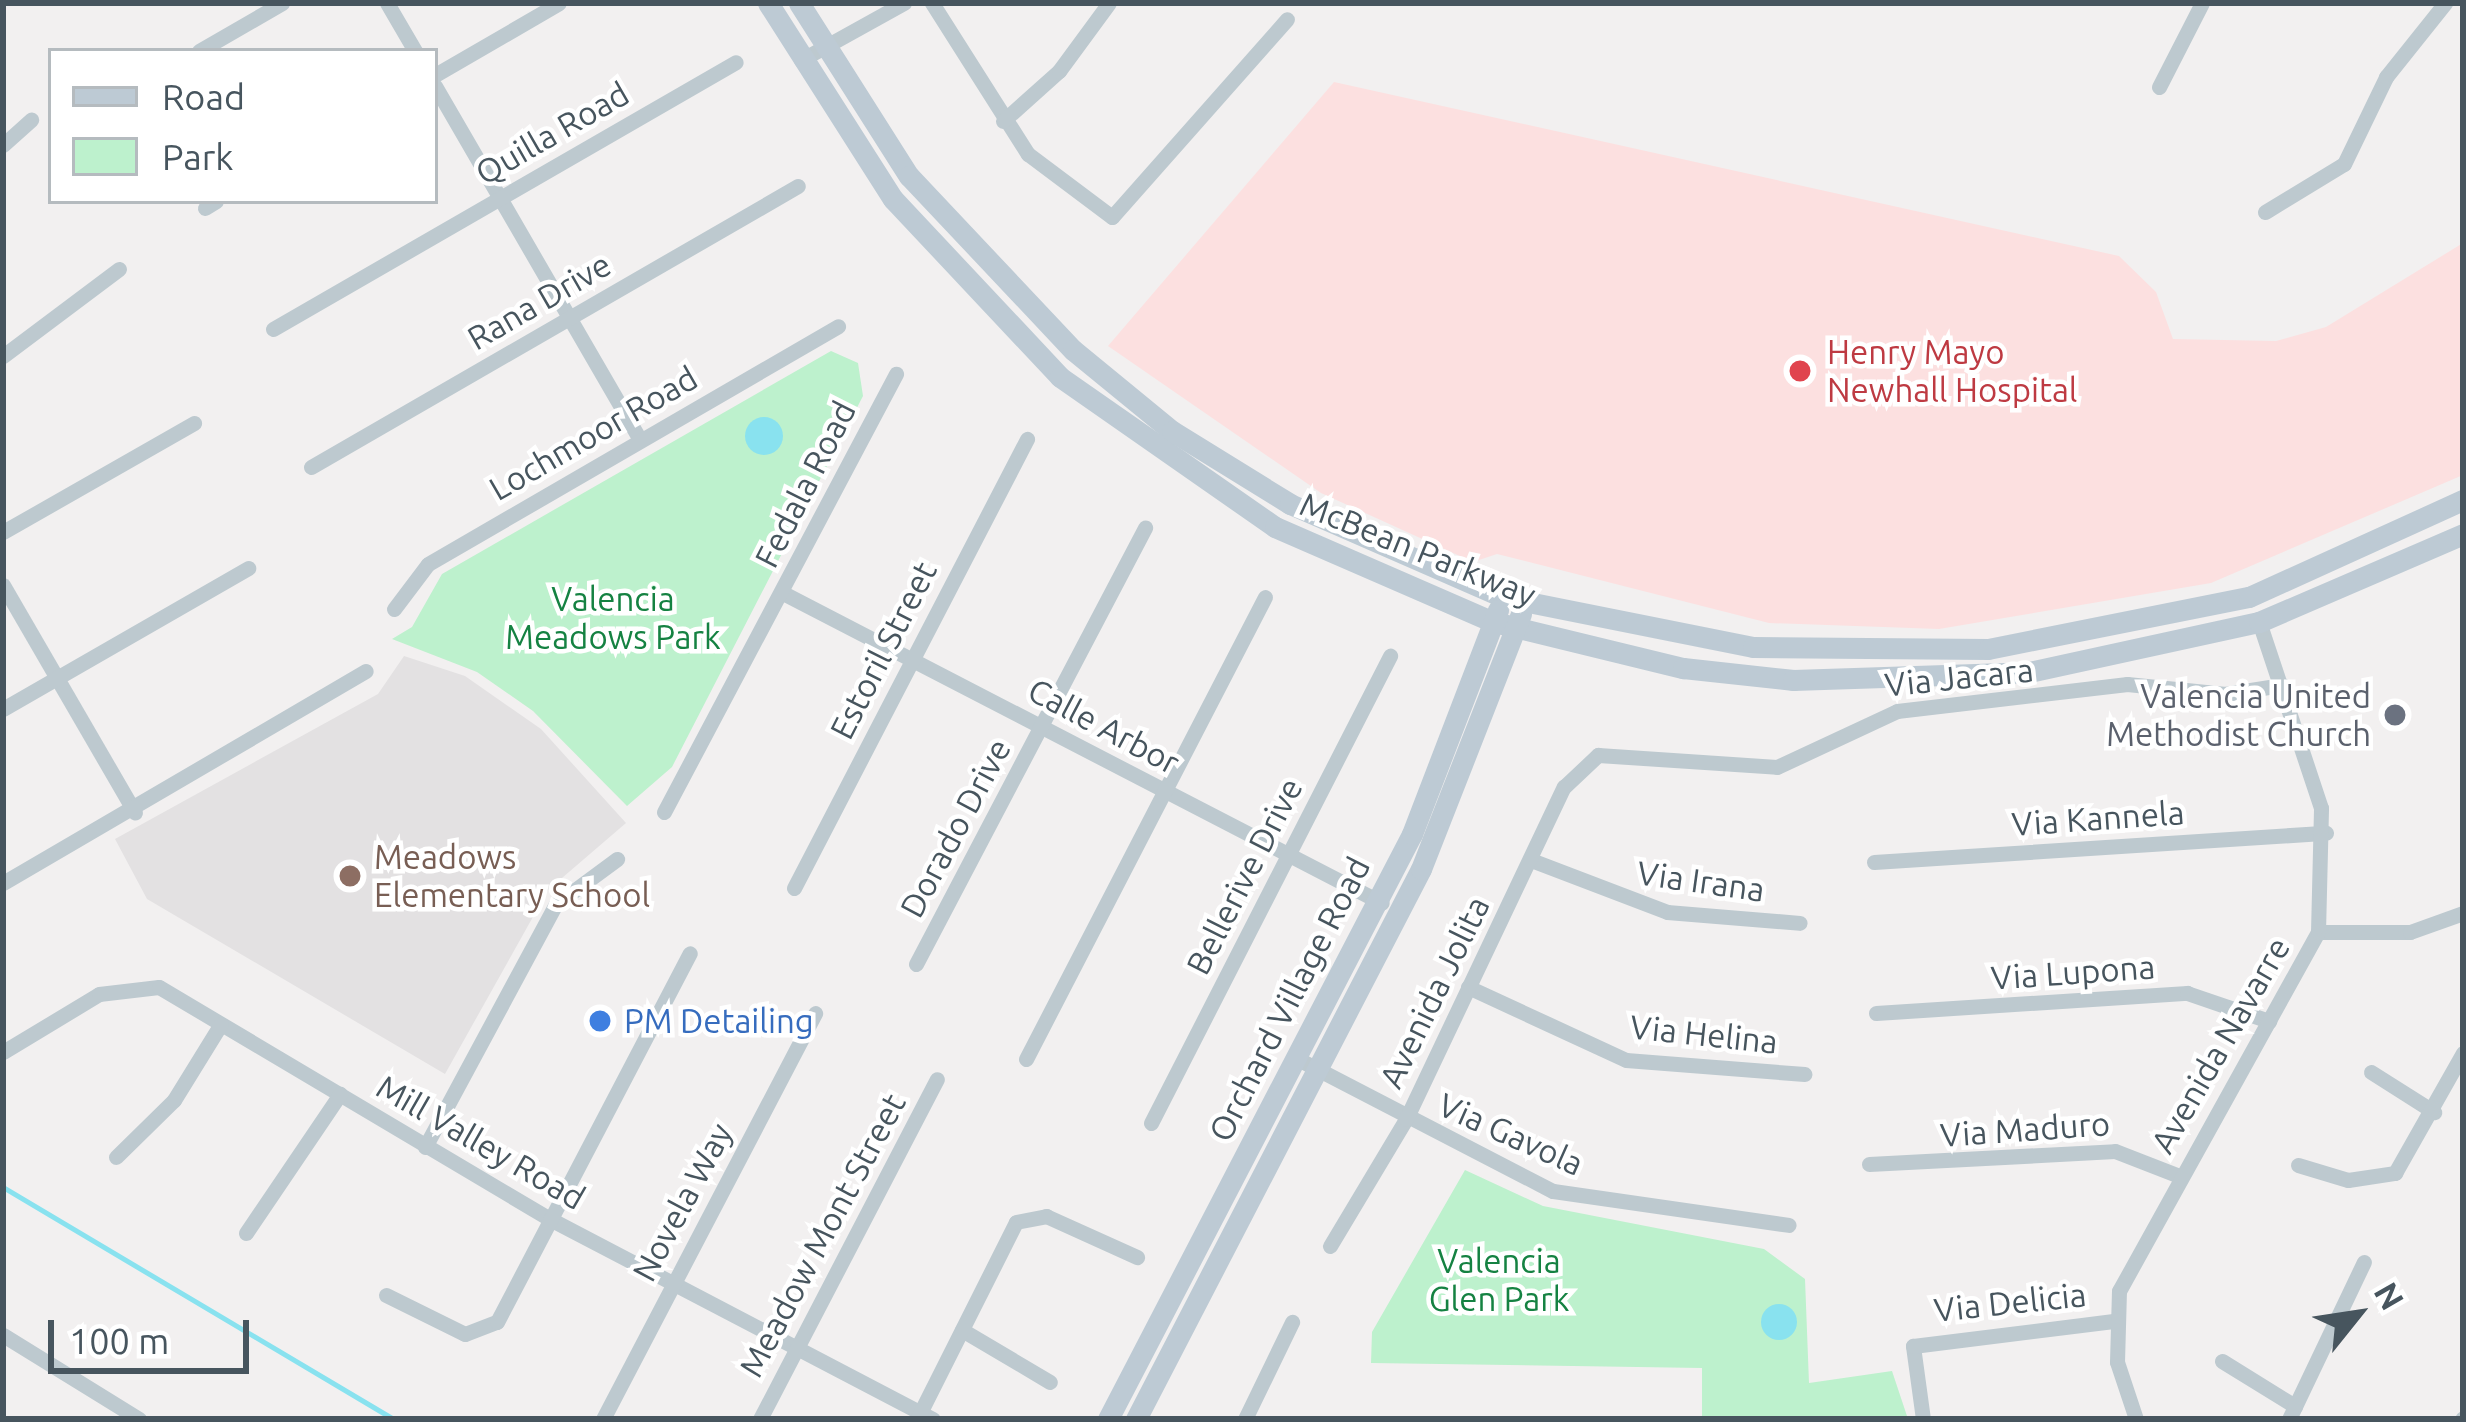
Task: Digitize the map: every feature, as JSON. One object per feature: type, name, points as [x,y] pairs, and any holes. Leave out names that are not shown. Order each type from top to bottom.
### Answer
[{"type":"main road","name":"McBean Parkway","points":[[768,3],[801,60],[950,268],[1126,430],[1275,527],[1506,625],[1683,668],[1932,681],[2042,670],[2260,622],[2463,534]]},
{"type":"main road","name":"McBean Parkway","points":[[799,3],[825,48],[976,256],[1172,431],[1290,504],[1514,600],[1753,647],[1988,649],[2248,597],[2463,500]]},
{"type":"main road","points":[[1126,430],[1172,431]]},
{"type":"main road","name":"Orchard Village Road","points":[[1136,1419],[1475,754],[1514,600]]},
{"type":"main road","name":"Orchard Village Road","points":[[1108,1419],[1378,900],[1506,625]]},
{"type":"street","points":[[204,48],[282,3]]},
{"type":"street","points":[[387,3],[413,48]]},
{"type":"street","points":[[438,73],[559,3]]},
{"type":"street","points":[[801,60],[904,3]]},
{"type":"street","points":[[932,3],[1003,121],[1112,217],[1287,19]]},
{"type":"street","points":[[1003,121],[1059,71],[1108,3]]},
{"type":"street","points":[[2159,87],[2202,3]]},
{"type":"street","points":[[2265,212],[2344,164],[2386,77],[2445,3]]},
{"type":"street","name":"Quilla Road","points":[[273,329],[736,62]]},
{"type":"street","points":[[438,91],[640,439]]},
{"type":"street","points":[[3,145],[31,120]]},
{"type":"street","name":"Rana Drive","points":[[311,467],[798,186]]},
{"type":"street","points":[[3,356],[119,268]]},
{"type":"street","name":"Lochmoor Road","points":[[394,609],[428,564],[838,326]]},
{"type":"street","name":"Fedala Road","points":[[664,812],[896,374]]},
{"type":"street","points":[[3,532],[194,423]]},
{"type":"street","name":"Estoril Street","points":[[794,888],[1027,440]]},
{"type":"street","name":"Dorado Drive","points":[[916,964],[1145,527]]},
{"type":"street","points":[[3,709],[248,568]]},
{"type":"street","points":[[3,585],[135,813]]},
{"type":"street","name":"Calle Arbor","points":[[782,592],[1399,911]]},
{"type":"street","points":[[1026,1059],[1265,597]]},
{"type":"street","name":"Avenida Navarre","points":[[2137,1419],[2115,1321],[2131,1260],[2318,932],[2326,833],[2260,622]]},
{"type":"street","name":"Bellerive Drive","points":[[1151,1123],[1390,656]]},
{"type":"street","points":[[3,884],[135,813],[366,671]]},
{"type":"street","name":"Via Jacara","points":[[1586,762],[1622,750],[1777,767],[1897,710],[2127,684],[2225,694],[2282,685]]},
{"type":"street","name":"Avenida Jolita","points":[[1330,1246],[1406,1119],[1532,860],[1586,762]]},
{"type":"street","name":"Via Kannela","points":[[1874,862],[2326,833]]},
{"type":"street","points":[[425,1147],[556,904],[617,859]]},
{"type":"street","name":"Via Irana","points":[[1532,860],[1666,912],[1800,923]]},
{"type":"street","points":[[2318,932],[2410,932],[2463,913]]},
{"type":"street","points":[[386,1295],[484,1333],[550,1219],[690,953]]},
{"type":"street","name":"Mill Valley Road","points":[[3,1052],[99,994],[139,983],[221,1024],[550,1219],[923,1417]]},
{"type":"street","name":"Via Helina","points":[[1468,987],[1626,1060],[1804,1074]]},
{"type":"street","name":"Via Lupona","points":[[1876,1013],[2187,993],[2269,1022]]},
{"type":"street","name":"Novela Way","points":[[603,1419],[815,1013]]},
{"type":"street","points":[[116,1157],[174,1100],[221,1024]]},
{"type":"street","points":[[2298,1165],[2348,1180],[2395,1173],[2434,1112],[2463,1053]]},
{"type":"street","name":"Via Gavola","points":[[1296,1058],[1552,1192],[1789,1225]]},
{"type":"street","points":[[2371,1072],[2434,1112]]},
{"type":"street","name":"Meadow Mont Street","points":[[760,1419],[937,1079]]},
{"type":"street","points":[[246,1233],[340,1094]]},
{"type":"street","name":"Via Maduro","points":[[1869,1164],[2115,1150],[2179,1176]]},
{"type":"street","points":[[923,1417],[962,1330],[1031,1213],[1137,1257]]},
{"type":"street","points":[[2222,1361],[2292,1412],[2364,1262]]},
{"type":"street","name":"Via Delicia","points":[[1923,1419],[1913,1346],[2115,1321]]},
{"type":"street","points":[[1245,1419],[1292,1322]]},
{"type":"street","points":[[962,1330],[1050,1382]]},
{"type":"street","points":[[3,1335],[140,1419]]},
{"type":"shaded area","name":"Henry Mayo Newhall Hospital","points":[[1334,82],[2119,256],[2156,292],[2173,339],[2276,341],[2326,327],[2463,243],[2463,475],[2211,583],[1939,629],[1769,623],[1497,554],[1473,562],[1321,493],[1108,346]]},
{"type":"shaded area","name":"Meadows Elementary School","points":[[404,656],[465,676],[541,729],[626,823],[548,890],[445,1074],[147,899],[115,839],[378,694]]},
{"type":"green space","name":"Valencia Meadows Park","points":[[831,351],[858,363],[863,396],[672,767],[627,806],[533,711],[477,672],[392,639],[412,627],[442,574]]},
{"type":"green space","name":"Valencia Glen Park","points":[[1465,1170],[1543,1206],[1764,1249],[1805,1279],[1809,1383],[1892,1371],[1908,1419],[1702,1419],[1702,1368],[1371,1363],[1372,1332]]},
{"type":"water","points":[[764,417],[777,423],[783,436],[777,449],[764,455],[751,449],[745,436],[751,423]]},
{"type":"water","points":[[1779,1304],[1792,1309],[1797,1322],[1792,1335],[1779,1340],[1766,1335],[1761,1322],[1766,1309]]},
{"type":"waterway","points":[[3,1187],[393,1419]]},
{"type":"place","name":"Henry Mayo Newhall Hospital","points":[[1800,371]]},
{"type":"place","name":"Valencia United Methodist Church","points":[[2395,715]]},
{"type":"place","name":"Meadows Elementary School","points":[[350,876]]},
{"type":"place","name":"PM Detailing","points":[[600,1021]]}]
